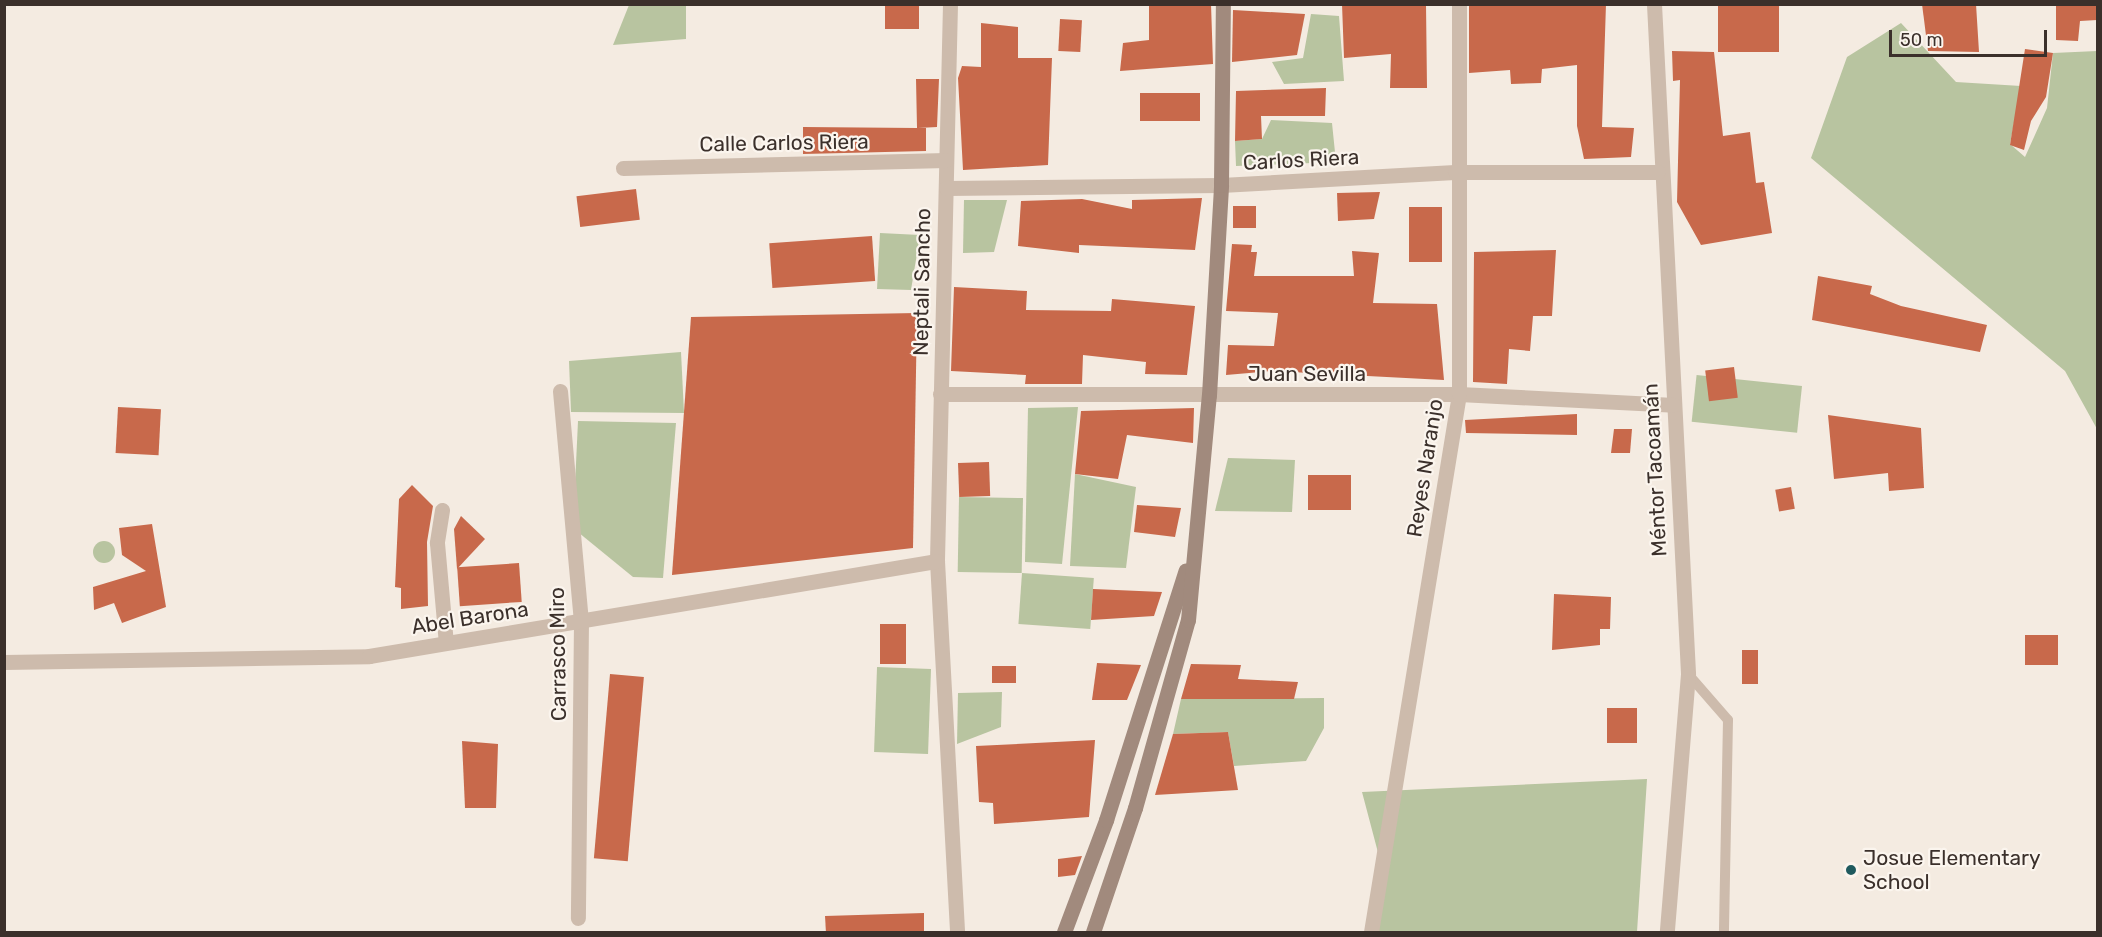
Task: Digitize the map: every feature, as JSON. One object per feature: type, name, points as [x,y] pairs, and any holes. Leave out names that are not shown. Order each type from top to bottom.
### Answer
[{"type":"street","name":"Neptali Sancho","points":[[950,4],[937,561],[957,933]]},
{"type":"street","points":[[1094,933],[1135,808],[1188,620],[1209,395],[1221,185],[1223,4]]},
{"type":"street","name":"Reyes Naranjo","points":[[1371,933],[1459,394],[1455,172],[1459,4]]},
{"type":"street","name":"Méntor Tacoamán","points":[[1654,4],[1658,172],[1674,405],[1688,674],[1667,933]]},
{"type":"street","name":"Calle Carlos Riera","points":[[623,168],[946,160]]},
{"type":"street","name":"Carlos Riera","points":[[945,188],[1221,185],[1455,172],[1658,172]]},
{"type":"street","name":"Carrasco Miro","points":[[560,391],[581,621],[578,918]]},
{"type":"street","name":"Juan Sevilla","points":[[940,394],[1459,394],[1674,405]]},
{"type":"street","points":[[442,510],[437,543],[446,643]]},
{"type":"street","points":[[1064,933],[1107,820],[1194,544]]},
{"type":"street","name":"Abel Barona","points":[[4,662],[369,656],[937,561]]},
{"type":"lane","points":[[1688,674],[1728,720],[1724,933]]},
{"type":"green space","points":[[629,5],[686,5],[686,39],[613,45]]},
{"type":"green space","points":[[1311,14],[1339,16],[1344,81],[1284,84],[1272,62],[1303,58]]},
{"type":"green space","points":[[1901,23],[1956,82],[2021,86],[2010,144],[2025,157],[2047,108],[2053,53],[2097,51],[2097,429],[2065,371],[1811,158],[1847,57]]},
{"type":"green space","points":[[1271,120],[1332,123],[1336,162],[1236,166],[1235,141],[1262,139]]},
{"type":"green space","points":[[964,200],[1007,200],[994,252],[963,253]]},
{"type":"green space","points":[[880,233],[920,235],[911,290],[877,289]]},
{"type":"green space","points":[[681,352],[684,413],[571,412],[569,361]]},
{"type":"green space","points":[[1697,375],[1802,386],[1797,433],[1692,422]]},
{"type":"green space","points":[[1078,407],[1062,564],[1025,562],[1028,408]]},
{"type":"green space","points":[[578,421],[676,423],[663,578],[633,577],[573,528]]},
{"type":"green space","points":[[1228,458],[1295,460],[1292,512],[1215,511]]},
{"type":"green space","points":[[1075,474],[1136,487],[1126,568],[1070,566]]},
{"type":"green space","points":[[959,497],[1023,498],[1022,573],[958,572]]},
{"type":"green space","points":[[100,541],[108,541],[115,548],[115,556],[108,563],[100,563],[93,556],[93,548]]},
{"type":"green space","points":[[1022,573],[1094,578],[1090,629],[1018,624]]},
{"type":"green space","points":[[877,667],[931,669],[928,754],[874,752]]},
{"type":"green space","points":[[1002,692],[1001,727],[957,744],[958,693]]},
{"type":"green space","points":[[1324,698],[1324,728],[1306,761],[1234,766],[1228,732],[1173,734],[1181,699]]},
{"type":"green space","points":[[1647,779],[1637,932],[1375,932],[1385,879],[1362,792]]},
{"type":"building","points":[[885,4],[919,4],[919,29],[885,29]]},
{"type":"building","points":[[1149,4],[1211,4],[1213,64],[1120,71],[1123,43],[1149,40]]},
{"type":"building","points":[[1342,4],[1426,4],[1427,88],[1390,88],[1391,54],[1344,58]]},
{"type":"building","points":[[1469,4],[1606,4],[1602,127],[1634,128],[1631,157],[1584,159],[1577,126],[1577,65],[1542,69],[1541,83],[1511,84],[1510,70],[1469,73]]},
{"type":"building","points":[[1718,4],[1779,4],[1779,52],[1718,52]]},
{"type":"building","points":[[1922,4],[1976,4],[1979,52],[1928,51]]},
{"type":"building","points":[[2056,4],[2097,4],[2097,20],[2080,21],[2078,41],[2056,40]]},
{"type":"building","points":[[1233,10],[1305,14],[1297,55],[1232,62]]},
{"type":"building","points":[[1060,19],[1082,20],[1080,52],[1058,51]]},
{"type":"building","points":[[981,23],[1018,27],[1018,58],[1052,58],[1048,165],[963,170],[958,78],[962,66],[981,67]]},
{"type":"building","points":[[2025,49],[2053,53],[2046,97],[2031,121],[2024,150],[2010,145]]},
{"type":"building","points":[[1672,51],[1714,52],[1723,136],[1750,132],[1756,183],[1764,182],[1772,233],[1701,245],[1677,202],[1680,80],[1673,81]]},
{"type":"building","points":[[916,79],[939,79],[937,127],[918,128],[926,128],[926,151],[803,154],[803,127],[917,128]]},
{"type":"building","points":[[1326,88],[1325,116],[1261,116],[1262,139],[1235,141],[1236,91]]},
{"type":"building","points":[[1140,93],[1200,93],[1200,121],[1140,121]]},
{"type":"building","points":[[636,189],[640,220],[580,227],[576,196]]},
{"type":"building","points":[[1380,192],[1374,219],[1338,221],[1337,193]]},
{"type":"building","points":[[1202,198],[1195,250],[1079,245],[1079,253],[1018,246],[1021,201],[1082,199],[1132,209],[1132,200]]},
{"type":"building","points":[[1233,206],[1256,206],[1256,228],[1233,228]]},
{"type":"building","points":[[1409,207],[1442,207],[1442,262],[1409,262]]},
{"type":"building","points":[[872,236],[875,281],[772,288],[769,243]]},
{"type":"building","points":[[1232,244],[1252,245],[1251,252],[1257,252],[1254,276],[1354,276],[1352,251],[1379,253],[1373,303],[1437,304],[1444,380],[1272,371],[1226,375],[1228,345],[1274,346],[1278,313],[1226,311]]},
{"type":"building","points":[[1556,250],[1552,316],[1533,316],[1530,351],[1509,349],[1507,384],[1473,382],[1474,252]]},
{"type":"building","points":[[1818,276],[1872,286],[1870,294],[1901,306],[1987,325],[1980,352],[1812,320]]},
{"type":"building","points":[[954,287],[1027,291],[1026,310],[1111,311],[1112,299],[1195,306],[1187,375],[1145,374],[1146,362],[1083,355],[1082,384],[1025,384],[1026,375],[951,371]]},
{"type":"building","points":[[917,313],[913,548],[672,575],[691,317]]},
{"type":"building","points":[[1734,367],[1738,398],[1709,401],[1705,371]]},
{"type":"building","points":[[118,407],[161,409],[159,455],[116,453]]},
{"type":"building","points":[[1194,408],[1193,443],[1127,435],[1118,479],[1075,474],[1081,411]]},
{"type":"building","points":[[1577,414],[1577,435],[1466,433],[1465,420]]},
{"type":"building","points":[[1828,415],[1921,428],[1924,488],[1889,491],[1888,473],[1834,479]]},
{"type":"building","points":[[1614,429],[1632,429],[1630,453],[1611,453]]},
{"type":"building","points":[[989,462],[990,496],[959,497],[958,463]]},
{"type":"building","points":[[1308,475],[1351,475],[1351,510],[1308,510]]},
{"type":"building","points":[[412,485],[433,506],[427,542],[428,606],[401,609],[401,588],[395,587],[399,499]]},
{"type":"building","points":[[1791,487],[1795,509],[1779,511],[1775,490]]},
{"type":"building","points":[[1137,505],[1181,508],[1175,537],[1134,532]]},
{"type":"building","points":[[461,516],[485,539],[457,569],[454,529]]},
{"type":"building","points":[[152,524],[166,607],[122,623],[114,603],[94,610],[93,587],[146,571],[122,555],[119,528]]},
{"type":"building","points":[[519,563],[522,602],[460,606],[457,567]]},
{"type":"building","points":[[1093,589],[1162,592],[1154,616],[1091,620]]},
{"type":"building","points":[[1554,594],[1611,597],[1610,629],[1600,629],[1600,645],[1552,650]]},
{"type":"building","points":[[880,624],[906,624],[906,664],[880,664]]},
{"type":"building","points":[[2025,635],[2058,635],[2058,665],[2025,665]]},
{"type":"building","points":[[1742,650],[1758,650],[1758,684],[1742,684]]},
{"type":"building","points":[[1097,663],[1141,665],[1127,700],[1092,700]]},
{"type":"building","points":[[1191,664],[1241,665],[1238,679],[1298,682],[1294,699],[1181,699]]},
{"type":"building","points":[[992,666],[1016,666],[1016,683],[992,683]]},
{"type":"building","points":[[610,674],[644,677],[628,861],[594,858]]},
{"type":"building","points":[[1607,708],[1637,708],[1637,743],[1607,743]]},
{"type":"building","points":[[1228,732],[1238,790],[1155,795],[1173,734]]},
{"type":"building","points":[[1095,740],[1089,817],[994,824],[993,803],[979,802],[976,746]]},
{"type":"building","points":[[462,741],[498,744],[496,808],[465,808]]},
{"type":"building","points":[[1082,856],[1075,875],[1058,877],[1058,859]]},
{"type":"building","points":[[924,913],[924,933],[826,933],[825,916]]},
{"type":"place","name":"Josue Elementary School","points":[[1851,870]]}]
